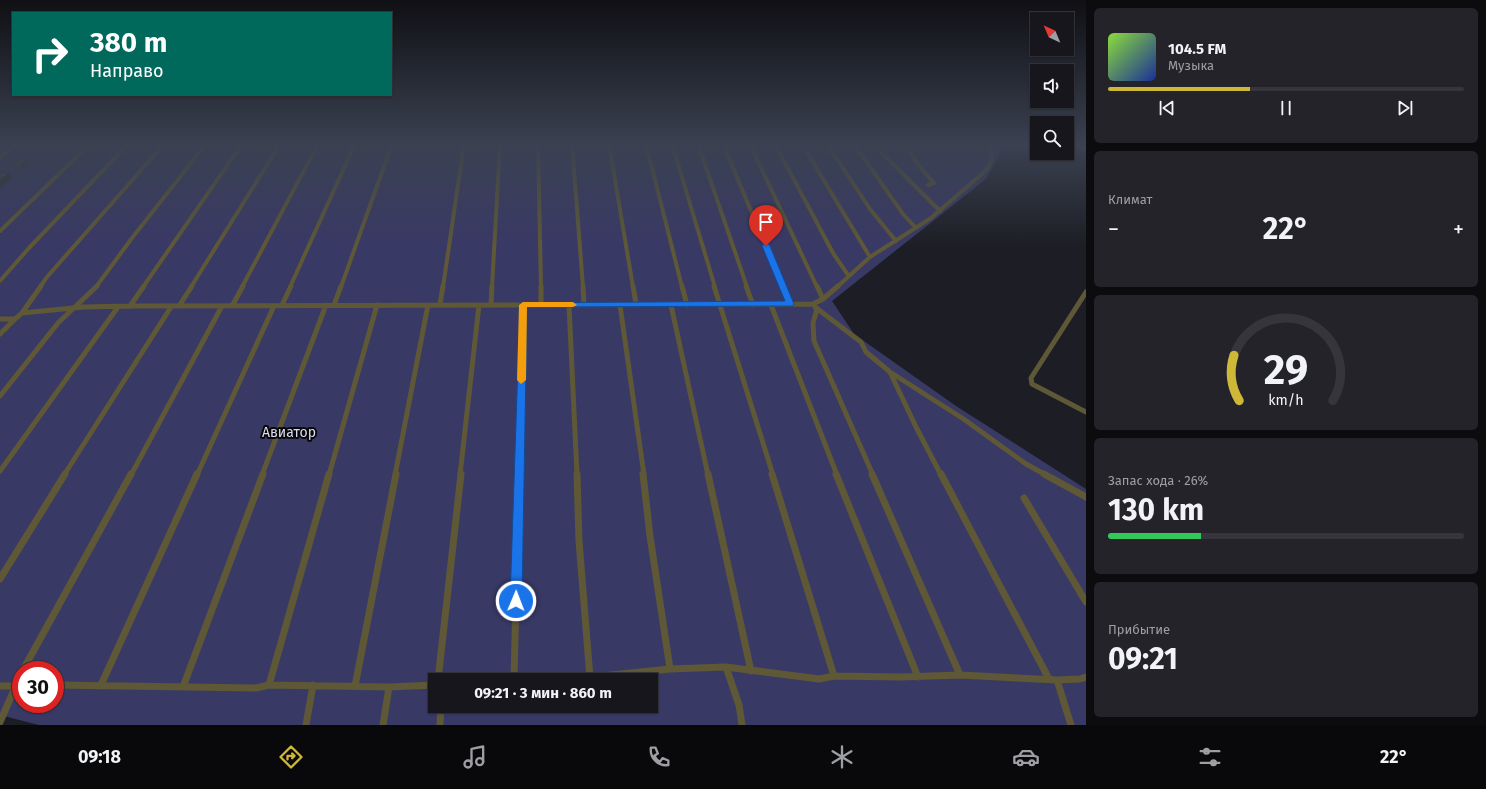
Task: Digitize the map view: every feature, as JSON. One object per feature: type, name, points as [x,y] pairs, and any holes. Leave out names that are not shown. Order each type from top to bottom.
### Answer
[{"type":"street","points":[[0,231],[55,178]]},
{"type":"street","points":[[0,280],[96,178]]},
{"type":"street","points":[[0,334],[22,313],[47,277],[135,178]]},
{"type":"street","points":[[0,396],[58,324],[96,288],[132,238],[179,178]]},
{"type":"street","points":[[130,306],[219,178]]},
{"type":"street","points":[[179,306],[259,178]]},
{"type":"street","points":[[232,306],[300,178]]},
{"type":"street","points":[[282,305],[340,178]]},
{"type":"street","points":[[334,305],[380,178]]},
{"type":"street","points":[[440,304],[459,178]]},
{"type":"street","points":[[491,305],[498,178]]},
{"type":"street","points":[[539,178],[541,304]]},
{"type":"street","points":[[575,178],[584,305]]},
{"type":"street","points":[[615,178],[636,304]]},
{"type":"street","points":[[655,178],[687,305]]},
{"type":"street","points":[[682,178],[834,676]]},
{"type":"street","points":[[710,178],[753,305]]},
{"type":"street","points":[[738,178],[790,304]]},
{"type":"street","points":[[766,178],[823,299]]},
{"type":"street","points":[[793,178],[833,253],[848,275]]},
{"type":"street","points":[[822,178],[870,258]]},
{"type":"street","points":[[849,178],[870,209],[896,241]]},
{"type":"street","points":[[878,178],[903,214],[915,227]]},
{"type":"street","points":[[907,178],[940,211]]},
{"type":"street","points":[[928,185],[934,183],[929,178]]},
{"type":"street","points":[[22,313],[98,306],[171,307],[440,304],[813,304],[823,299],[848,275],[870,258],[915,227],[931,218],[971,184],[976,178]]},
{"type":"street","points":[[1086,292],[1078,308],[1032,378],[1032,384],[1086,412]]},
{"type":"street","points":[[813,304],[817,309],[861,342],[866,352],[890,372],[965,420],[1026,464],[1086,497]]},
{"type":"street","points":[[183,687],[326,305]]},
{"type":"street","points":[[269,685],[377,305]]},
{"type":"street","points":[[355,686],[428,305]]},
{"type":"street","points":[[439,673],[479,305]]},
{"type":"street","points":[[514,673],[523,305]]},
{"type":"street","points":[[569,305],[580,541],[590,673]]},
{"type":"street","points":[[620,305],[645,484],[653,558],[670,669]]},
{"type":"street","points":[[671,305],[751,671]]},
{"type":"street","points":[[771,305],[862,540],[918,677]]},
{"type":"street","points":[[28,661],[87,556],[222,306]]},
{"type":"street","points":[[101,685],[274,306]]},
{"type":"street","points":[[0,471],[118,307]]},
{"type":"street","points":[[0,579],[171,307]]},
{"type":"street","points":[[817,309],[813,323],[814,341],[960,675]]},
{"type":"street","points":[[0,319],[15,319]]},
{"type":"street","points":[[890,372],[916,427],[1053,680],[1071,725]]},
{"type":"street","points":[[1024,498],[1086,602]]},
{"type":"street","points":[[634,673],[670,669],[726,668],[818,679],[834,676],[918,677],[960,675],[1053,680],[1080,679],[1086,677]]},
{"type":"street","points":[[726,668],[739,705],[742,725]]},
{"type":"street","points":[[64,685],[256,688],[269,685],[389,687],[428,685]]},
{"type":"street","points":[[306,725],[314,685]]},
{"type":"street","points":[[0,686],[12,686]]},
{"type":"street","points":[[383,725],[389,687]]},
{"type":"street","points":[[0,722],[12,698]]},
{"type":"street","points":[[440,725],[441,713]]},
{"type":"green space","name":"Авиатор","points":[[0,178],[987,178],[832,301],[854,334],[956,406],[1086,489],[1086,725],[39,725],[0,715]]},
{"type":"slow traffic","points":[[521,380],[523,305],[573,305]]},
{"type":"route","points":[[516,601],[523,305],[790,304],[766,246]]}]
